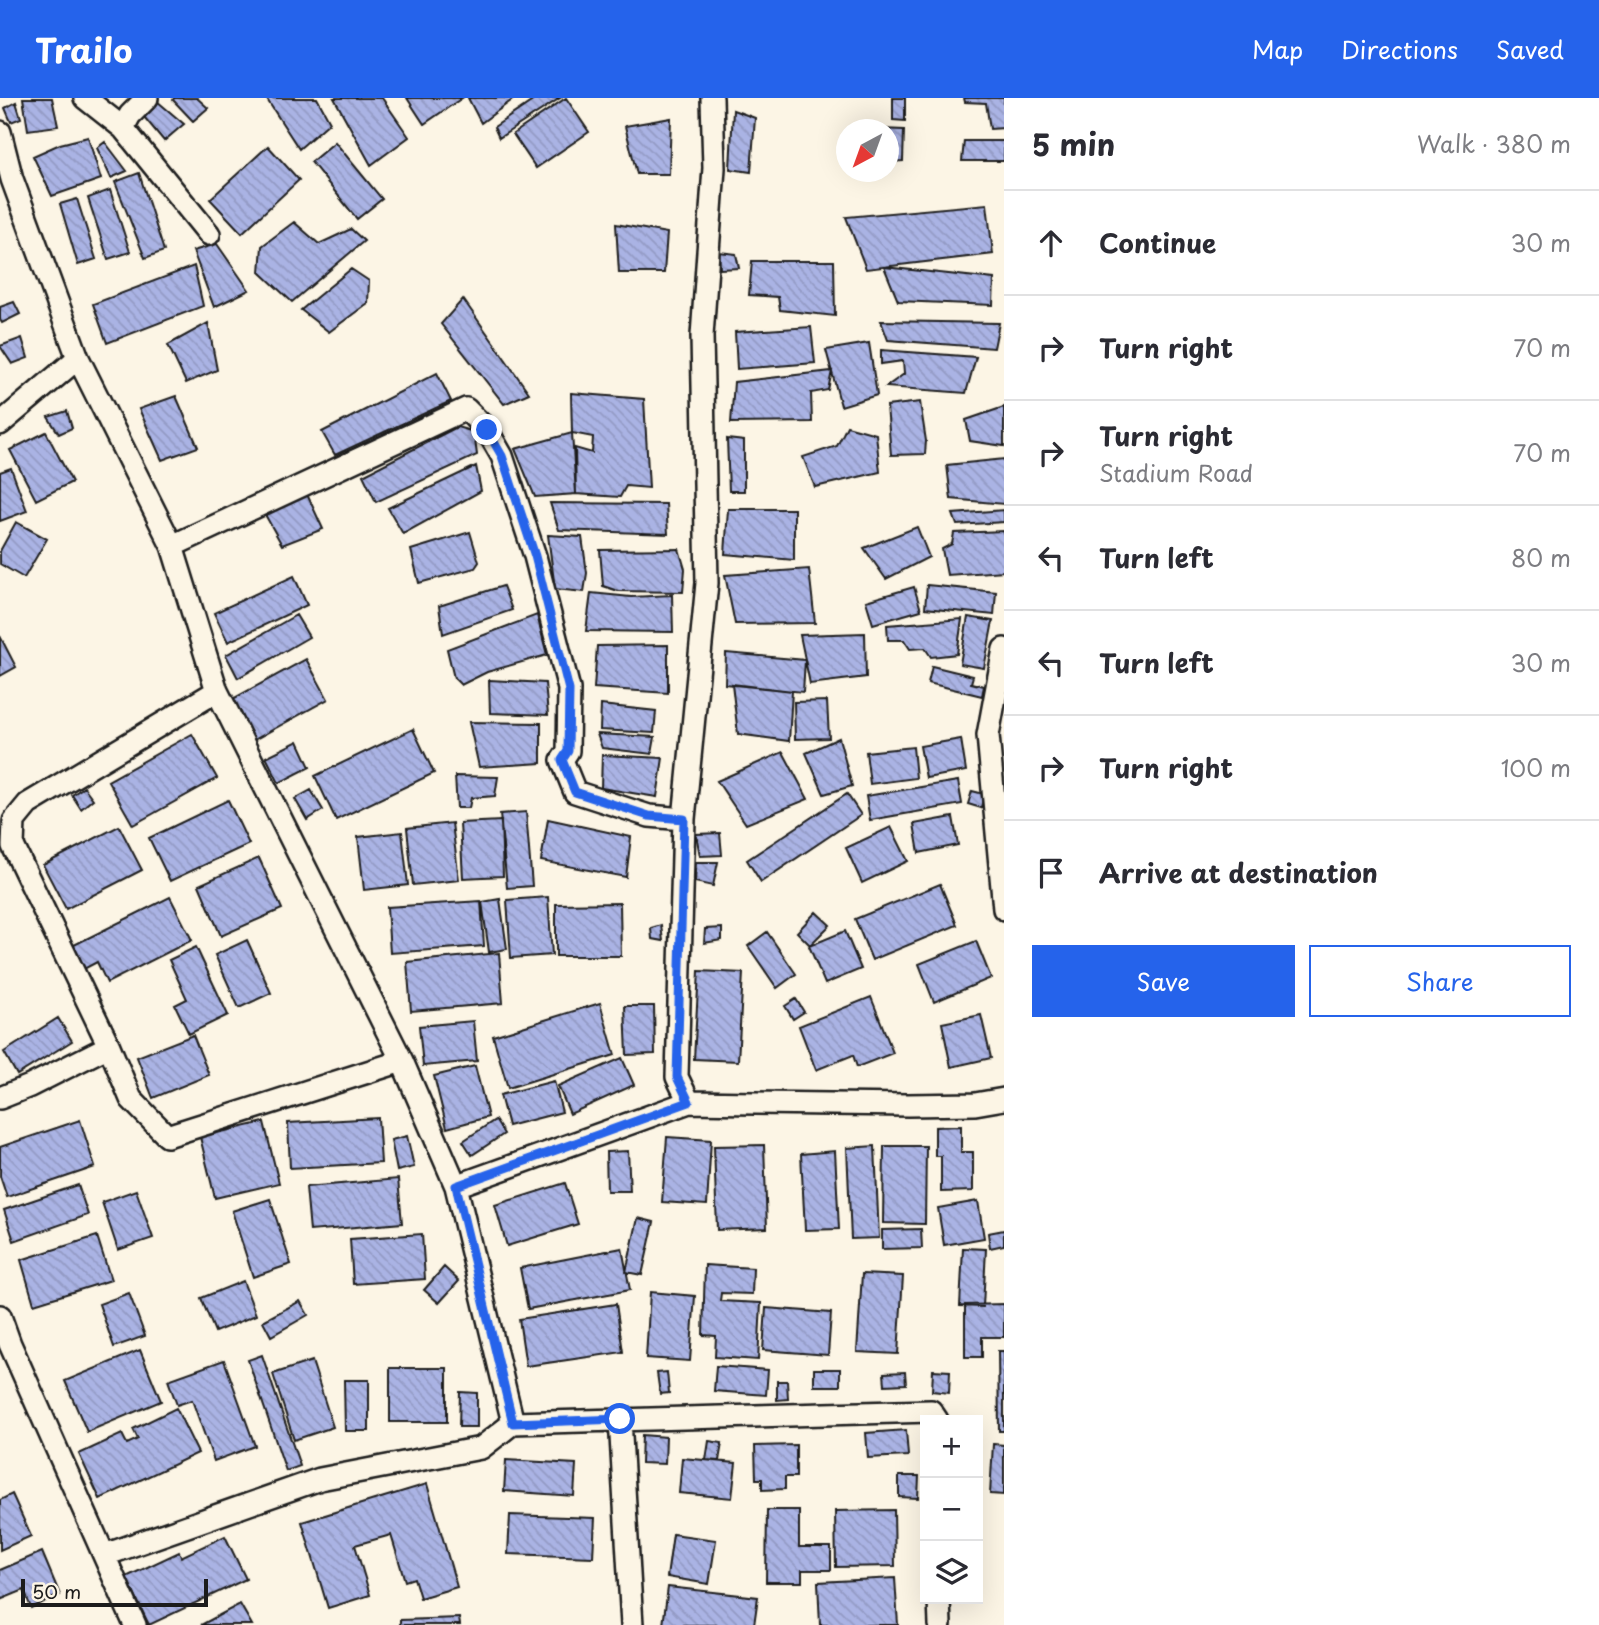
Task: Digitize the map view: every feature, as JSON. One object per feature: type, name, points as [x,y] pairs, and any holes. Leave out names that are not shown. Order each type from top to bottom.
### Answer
[{"type":"street","points":[[85,98],[123,128],[209,234]]},
{"type":"street","points":[[123,128],[130,114],[147,98]]},
{"type":"street","points":[[689,1102],[677,1077],[684,819],[707,583],[702,336],[714,168],[712,98]]},
{"type":"street","points":[[0,132],[12,179],[78,358],[172,546],[217,691],[402,1062],[456,1186],[513,1423]]},
{"type":"street","points":[[0,424],[78,358]]},
{"type":"street","points":[[172,546],[466,409],[487,430],[502,456],[535,556],[569,690],[568,751],[562,760],[575,792],[649,816],[684,819]]},
{"type":"street","points":[[1004,649],[988,735],[1004,909]]},
{"type":"street","points":[[217,691],[28,804],[14,821],[13,846],[131,1099],[167,1136],[402,1062]]},
{"type":"street","points":[[0,1098],[30,1086],[108,1045]]},
{"type":"street","points":[[456,1186],[689,1102],[908,1105],[975,1104],[1004,1098]]},
{"type":"street","points":[[0,1316],[5,1346],[105,1555],[135,1625]]},
{"type":"street","points":[[105,1555],[320,1479],[481,1448],[513,1423],[931,1411],[934,1415]]},
{"type":"street","points":[[620,1419],[632,1625]]},
{"type":"street","points":[[939,1604],[940,1625]]},
{"type":"building","points":[[23,98],[52,98],[58,126],[28,130]]},
{"type":"building","points":[[174,98],[197,98],[208,108],[193,121]]},
{"type":"building","points":[[266,98],[317,98],[330,122],[299,149]]},
{"type":"building","points":[[334,98],[382,98],[409,137],[371,165]]},
{"type":"building","points":[[407,98],[462,98],[424,124]]},
{"type":"building","points":[[468,98],[515,98],[481,123]]},
{"type":"building","points":[[537,98],[560,98],[499,138],[494,127]]},
{"type":"building","points":[[566,98],[589,132],[536,168],[513,134]]},
{"type":"building","points":[[893,98],[905,98],[905,121],[893,119]]},
{"type":"building","points":[[964,98],[1004,98],[1004,128],[990,129],[986,103],[965,102]]},
{"type":"building","points":[[157,101],[184,124],[164,141],[144,117]]},
{"type":"building","points":[[16,102],[21,118],[11,122],[5,108]]},
{"type":"building","points":[[733,110],[755,118],[751,172],[730,169]]},
{"type":"building","points":[[671,118],[669,174],[637,174],[625,126]]},
{"type":"building","points":[[899,130],[904,130],[903,161],[899,161]]},
{"type":"building","points":[[88,137],[101,179],[52,196],[33,156],[60,144]]},
{"type":"building","points":[[964,141],[1004,141],[1004,161],[962,161]]},
{"type":"building","points":[[105,142],[127,171],[111,178],[97,148]]},
{"type":"building","points":[[335,142],[382,199],[357,219],[311,162]]},
{"type":"building","points":[[268,146],[299,180],[242,233],[210,199]]},
{"type":"building","points":[[139,173],[164,251],[145,258],[115,182]]},
{"type":"building","points":[[110,190],[130,252],[108,259],[88,198]]},
{"type":"building","points":[[77,199],[96,259],[78,265],[60,204]]},
{"type":"building","points":[[987,204],[993,254],[866,269],[846,217]]},
{"type":"building","points":[[294,222],[319,244],[351,229],[364,241],[292,302],[260,272],[262,246]]},
{"type":"building","points":[[616,224],[667,233],[664,273],[619,273]]},
{"type":"building","points":[[217,244],[249,290],[214,307],[193,251]]},
{"type":"building","points":[[719,252],[736,254],[739,268],[720,269]]},
{"type":"building","points":[[752,261],[834,261],[835,316],[780,310],[778,297],[749,295]]},
{"type":"building","points":[[194,266],[203,306],[107,343],[93,304]]},
{"type":"building","points":[[884,267],[994,279],[993,305],[898,301]]},
{"type":"building","points":[[351,269],[369,281],[368,303],[329,332],[301,310]]},
{"type":"building","points":[[463,299],[529,393],[504,404],[441,324]]},
{"type":"building","points":[[14,302],[20,314],[2,323],[0,307]]},
{"type":"building","points":[[881,321],[999,323],[994,348],[888,340]]},
{"type":"building","points":[[208,323],[217,370],[186,383],[168,345]]},
{"type":"building","points":[[811,327],[815,363],[737,369],[735,332]]},
{"type":"building","points":[[22,338],[28,358],[12,364],[0,346]]},
{"type":"building","points":[[869,343],[877,395],[841,406],[826,350]]},
{"type":"building","points":[[881,350],[976,357],[966,393],[886,387],[904,374],[903,361],[881,364]]},
{"type":"building","points":[[832,371],[828,390],[811,393],[812,422],[731,423],[734,382]]},
{"type":"building","points":[[437,373],[451,401],[335,455],[322,432]]},
{"type":"building","points":[[571,393],[644,399],[649,488],[626,486],[620,497],[576,494],[575,448],[592,453],[593,437],[572,433]]},
{"type":"building","points":[[176,396],[198,447],[162,460],[139,409]]},
{"type":"building","points":[[920,402],[926,441],[925,454],[891,455],[887,406]]},
{"type":"building","points":[[1004,407],[1004,446],[970,441],[966,420]]},
{"type":"building","points":[[67,411],[72,428],[59,434],[48,417]]},
{"type":"building","points":[[847,426],[876,434],[880,472],[815,487],[803,457],[837,446]]},
{"type":"building","points":[[457,427],[474,432],[477,455],[376,502],[363,475]]},
{"type":"building","points":[[46,432],[72,482],[36,500],[10,450]]},
{"type":"building","points":[[572,433],[576,494],[535,497],[515,449]]},
{"type":"building","points":[[727,439],[744,441],[744,491],[729,491]]},
{"type":"building","points":[[1004,459],[1004,504],[951,499],[947,465]]},
{"type":"building","points":[[476,466],[481,491],[403,534],[388,508]]},
{"type":"building","points":[[11,468],[27,511],[0,521],[0,472]]},
{"type":"building","points":[[305,490],[323,529],[282,545],[263,511]]},
{"type":"building","points":[[550,503],[666,504],[668,534],[559,530]]},
{"type":"building","points":[[728,509],[794,509],[794,560],[725,554]]},
{"type":"building","points":[[1004,510],[1004,522],[957,525],[953,514]]},
{"type":"building","points":[[16,522],[47,539],[24,578],[0,564],[0,551]]},
{"type":"building","points":[[917,527],[929,557],[886,579],[864,548]]},
{"type":"building","points":[[1004,531],[1004,571],[947,575],[942,549],[952,544],[954,533]]},
{"type":"building","points":[[470,532],[479,562],[475,568],[419,583],[411,550]]},
{"type":"building","points":[[548,535],[582,537],[587,573],[584,592],[555,589]]},
{"type":"building","points":[[679,549],[685,569],[683,592],[618,591],[603,586],[600,550]]},
{"type":"building","points":[[809,569],[815,623],[735,624],[725,575]]},
{"type":"building","points":[[294,576],[307,605],[228,642],[214,613]]},
{"type":"building","points":[[927,585],[996,592],[994,615],[925,608]]},
{"type":"building","points":[[503,586],[512,610],[443,634],[439,606]]},
{"type":"building","points":[[914,587],[921,610],[873,624],[866,601]]},
{"type":"building","points":[[591,593],[631,597],[672,595],[673,632],[586,631]]},
{"type":"building","points":[[296,615],[309,637],[238,678],[226,655]]},
{"type":"building","points":[[537,615],[547,655],[487,672],[461,685],[454,678],[447,649]]},
{"type":"building","points":[[968,617],[993,621],[984,668],[960,664]]},
{"type":"building","points":[[962,619],[957,654],[931,657],[925,648],[910,649],[904,640],[888,640],[887,625]]},
{"type":"building","points":[[865,633],[866,677],[810,684],[800,635]]},
{"type":"building","points":[[0,636],[16,667],[0,676]]},
{"type":"building","points":[[668,645],[668,693],[594,688],[597,646]]},
{"type":"building","points":[[726,653],[805,660],[803,692],[725,684]]},
{"type":"building","points":[[306,659],[328,699],[254,740],[231,700]]},
{"type":"building","points":[[932,666],[973,676],[971,683],[984,686],[982,696],[928,683]]},
{"type":"building","points":[[489,680],[545,683],[548,715],[490,713]]},
{"type":"building","points":[[732,684],[792,691],[789,741],[738,734]]},
{"type":"building","points":[[827,701],[829,738],[795,739],[794,702]]},
{"type":"building","points":[[601,705],[656,711],[654,733],[600,730]]},
{"type":"building","points":[[469,722],[541,723],[541,763],[479,767]]},
{"type":"building","points":[[413,729],[434,773],[336,820],[315,776]]},
{"type":"building","points":[[192,734],[217,778],[133,825],[108,781]]},
{"type":"building","points":[[597,734],[655,737],[652,754],[602,748]]},
{"type":"building","points":[[839,738],[852,786],[824,794],[806,753]]},
{"type":"building","points":[[961,739],[966,771],[926,778],[920,746]]},
{"type":"building","points":[[298,741],[310,767],[279,783],[266,757]]},
{"type":"building","points":[[913,747],[916,778],[870,784],[866,752]]},
{"type":"building","points":[[783,752],[808,799],[746,824],[717,781]]},
{"type":"building","points":[[602,755],[663,758],[657,797],[601,788]]},
{"type":"building","points":[[455,776],[498,777],[495,796],[471,798],[469,808],[457,808]]},
{"type":"building","points":[[958,781],[962,804],[870,820],[866,796]]},
{"type":"building","points":[[84,787],[93,799],[81,809],[72,795]]},
{"type":"building","points":[[311,790],[323,810],[307,820],[295,799]]},
{"type":"building","points":[[972,791],[984,794],[981,808],[968,804]]},
{"type":"building","points":[[847,794],[861,815],[761,882],[747,860]]},
{"type":"building","points":[[228,800],[249,844],[170,881],[149,838]]},
{"type":"building","points":[[526,812],[532,886],[507,888],[500,814]]},
{"type":"building","points":[[953,817],[958,845],[919,853],[914,824]]},
{"type":"building","points":[[548,819],[631,837],[626,877],[541,861]]},
{"type":"building","points":[[501,821],[503,876],[463,878],[460,823]]},
{"type":"building","points":[[452,823],[459,880],[413,885],[407,828]]},
{"type":"building","points":[[119,826],[142,870],[66,909],[43,865]]},
{"type":"building","points":[[891,827],[908,861],[862,883],[846,848]]},
{"type":"building","points":[[402,832],[408,885],[364,890],[358,837]]},
{"type":"building","points":[[720,833],[722,855],[700,856],[696,834]]},
{"type":"building","points":[[259,858],[282,909],[221,936],[199,885]]},
{"type":"building","points":[[696,862],[718,862],[713,886],[695,882]]},
{"type":"building","points":[[940,884],[957,925],[872,960],[855,919]]},
{"type":"building","points":[[170,897],[192,940],[107,983],[97,962],[84,969],[72,946]]},
{"type":"building","points":[[548,897],[552,955],[511,958],[507,900]]},
{"type":"building","points":[[500,899],[507,949],[489,952],[482,902]]},
{"type":"building","points":[[481,901],[484,946],[390,953],[387,907]]},
{"type":"building","points":[[620,903],[621,956],[556,956],[556,904]]},
{"type":"building","points":[[816,912],[830,925],[810,945],[797,932]]},
{"type":"building","points":[[661,925],[663,941],[652,939],[651,928]]},
{"type":"building","points":[[722,928],[722,940],[704,943],[705,929]]},
{"type":"building","points":[[845,931],[861,969],[825,984],[809,946]]},
{"type":"building","points":[[767,932],[796,974],[777,988],[748,946]]},
{"type":"building","points":[[247,940],[271,993],[239,1008],[215,955]]},
{"type":"building","points":[[976,941],[991,978],[934,1002],[919,964]]},
{"type":"building","points":[[196,947],[228,1015],[189,1034],[175,1005],[187,999],[169,960]]},
{"type":"building","points":[[499,953],[503,1003],[411,1011],[407,962]]},
{"type":"building","points":[[699,971],[743,973],[738,1061],[694,1059]]},
{"type":"building","points":[[871,997],[893,1053],[857,1067],[853,1055],[816,1070],[799,1026]]},
{"type":"building","points":[[796,999],[804,1012],[793,1019],[785,1006]]},
{"type":"building","points":[[600,1003],[615,1055],[508,1088],[493,1036]]},
{"type":"building","points":[[625,1006],[654,1006],[655,1054],[627,1055]]},
{"type":"building","points":[[981,1015],[991,1058],[951,1067],[942,1023]]},
{"type":"building","points":[[58,1018],[72,1041],[17,1075],[4,1052]]},
{"type":"building","points":[[473,1021],[477,1061],[423,1066],[419,1026]]},
{"type":"building","points":[[193,1035],[209,1075],[153,1098],[137,1057]]},
{"type":"building","points":[[622,1058],[634,1085],[570,1114],[558,1086]]},
{"type":"building","points":[[475,1066],[488,1117],[447,1128],[434,1076]]},
{"type":"building","points":[[554,1081],[562,1112],[508,1126],[500,1095]]},
{"type":"building","points":[[378,1118],[381,1163],[290,1168],[288,1123]]},
{"type":"building","points":[[80,1120],[95,1167],[7,1197],[0,1176],[0,1147]]},
{"type":"building","points":[[495,1120],[504,1134],[472,1155],[463,1141]]},
{"type":"building","points":[[264,1122],[279,1183],[215,1198],[200,1137]]},
{"type":"building","points":[[961,1126],[961,1152],[973,1152],[973,1191],[941,1192],[941,1156],[935,1156],[935,1127]]},
{"type":"building","points":[[407,1136],[414,1167],[397,1171],[391,1140]]},
{"type":"building","points":[[667,1137],[711,1140],[707,1205],[662,1202]]},
{"type":"building","points":[[764,1145],[767,1228],[717,1230],[714,1146]]},
{"type":"building","points":[[875,1146],[879,1238],[851,1239],[847,1148]]},
{"type":"building","points":[[884,1146],[926,1146],[925,1224],[883,1223]]},
{"type":"building","points":[[628,1151],[630,1191],[607,1191],[606,1152]]},
{"type":"building","points":[[835,1151],[839,1229],[805,1230],[801,1154]]},
{"type":"building","points":[[398,1179],[402,1223],[310,1231],[306,1187]]},
{"type":"building","points":[[565,1183],[578,1224],[507,1246],[495,1205]]},
{"type":"building","points":[[78,1185],[88,1215],[14,1241],[4,1210]]},
{"type":"building","points":[[136,1190],[153,1238],[118,1250],[102,1202]]},
{"type":"building","points":[[270,1199],[291,1264],[253,1277],[232,1211]]},
{"type":"building","points":[[978,1201],[984,1238],[944,1245],[938,1208]]},
{"type":"building","points":[[638,1218],[654,1222],[642,1275],[626,1272]]},
{"type":"building","points":[[921,1229],[922,1248],[882,1249],[882,1230]]},
{"type":"building","points":[[1004,1230],[1004,1245],[990,1248],[988,1233]]},
{"type":"building","points":[[422,1234],[425,1279],[353,1284],[350,1239]]},
{"type":"building","points":[[97,1236],[111,1280],[34,1304],[21,1260]]},
{"type":"building","points":[[622,1248],[630,1290],[528,1309],[520,1268]]},
{"type":"building","points":[[963,1248],[986,1249],[983,1307],[960,1306]]},
{"type":"building","points":[[705,1265],[753,1268],[752,1294],[721,1293],[720,1301],[761,1303],[758,1360],[715,1357],[716,1336],[703,1335]]},
{"type":"building","points":[[444,1267],[459,1281],[439,1303],[424,1290]]},
{"type":"building","points":[[862,1274],[903,1276],[898,1354],[857,1352]]},
{"type":"building","points":[[243,1281],[256,1315],[215,1332],[201,1298]]},
{"type":"building","points":[[650,1292],[695,1296],[690,1361],[646,1358]]},
{"type":"building","points":[[129,1293],[145,1336],[114,1347],[99,1304]]},
{"type":"building","points":[[300,1301],[308,1315],[271,1336],[263,1321]]},
{"type":"building","points":[[616,1304],[623,1352],[526,1366],[519,1319]]},
{"type":"building","points":[[1004,1304],[1004,1337],[982,1337],[982,1357],[965,1357],[965,1305]]},
{"type":"building","points":[[766,1308],[831,1313],[828,1355],[763,1350]]},
{"type":"building","points":[[140,1350],[161,1401],[87,1432],[65,1381]]},
{"type":"building","points":[[998,1351],[1004,1351],[1004,1431],[999,1431]]},
{"type":"building","points":[[262,1355],[300,1466],[286,1471],[248,1360]]},
{"type":"building","points":[[224,1360],[255,1446],[214,1461],[192,1400],[177,1405],[168,1380]]},
{"type":"building","points":[[312,1361],[333,1427],[294,1440],[273,1374]]},
{"type":"building","points":[[716,1366],[768,1370],[766,1395],[714,1391]]},
{"type":"building","points":[[390,1368],[447,1368],[447,1422],[390,1422]]},
{"type":"building","points":[[814,1369],[840,1369],[840,1386],[814,1386]]},
{"type":"building","points":[[933,1370],[950,1371],[949,1393],[932,1391]]},
{"type":"building","points":[[667,1372],[669,1393],[660,1394],[657,1373]]},
{"type":"building","points":[[905,1372],[906,1384],[885,1385],[884,1373]]},
{"type":"building","points":[[344,1380],[369,1380],[369,1431],[345,1431]]},
{"type":"building","points":[[777,1381],[787,1381],[788,1399],[777,1400]]},
{"type":"building","points":[[460,1392],[477,1393],[477,1427],[459,1427]]},
{"type":"building","points":[[176,1408],[198,1453],[100,1499],[79,1454],[122,1434],[127,1444],[138,1439],[133,1429]]},
{"type":"building","points":[[906,1430],[908,1456],[868,1458],[866,1433]]},
{"type":"building","points":[[642,1435],[666,1437],[665,1464],[641,1463]]},
{"type":"building","points":[[709,1441],[722,1443],[719,1461],[706,1460]]},
{"type":"building","points":[[993,1444],[1004,1445],[1004,1495],[990,1494]]},
{"type":"building","points":[[796,1445],[796,1477],[785,1477],[785,1489],[762,1490],[762,1479],[756,1479],[755,1446]]},
{"type":"building","points":[[682,1458],[736,1463],[732,1498],[679,1493]]},
{"type":"building","points":[[506,1460],[576,1464],[574,1496],[504,1491]]},
{"type":"building","points":[[899,1476],[919,1476],[918,1498],[899,1497]]},
{"type":"building","points":[[427,1484],[457,1587],[420,1598],[414,1578],[405,1581],[391,1535],[355,1545],[370,1595],[328,1608],[302,1522]]},
{"type":"building","points":[[12,1494],[31,1536],[0,1550],[0,1500]]},
{"type":"building","points":[[767,1510],[799,1510],[799,1547],[831,1547],[831,1570],[802,1570],[802,1582],[766,1582]]},
{"type":"building","points":[[894,1510],[895,1566],[836,1567],[835,1511]]},
{"type":"building","points":[[510,1515],[595,1518],[593,1557],[508,1554]]},
{"type":"building","points":[[673,1534],[716,1540],[709,1584],[667,1577]]},
{"type":"building","points":[[225,1536],[246,1579],[149,1625],[126,1577],[179,1552],[181,1557]]},
{"type":"building","points":[[42,1552],[60,1595],[31,1608],[24,1590],[0,1600],[0,1570]]},
{"type":"building","points":[[895,1578],[898,1625],[820,1625],[818,1582]]},
{"type":"building","points":[[668,1587],[758,1597],[754,1625],[663,1625]]},
{"type":"building","points":[[240,1604],[252,1625],[201,1625]]},
{"type":"building","points":[[459,1618],[460,1625],[400,1625],[400,1620]]},
{"type":"route","points":[[487,430],[502,456],[535,556],[569,690],[568,751],[562,760],[575,792],[649,816],[684,819],[677,1077],[689,1102],[456,1186],[513,1423],[620,1419]]}]
